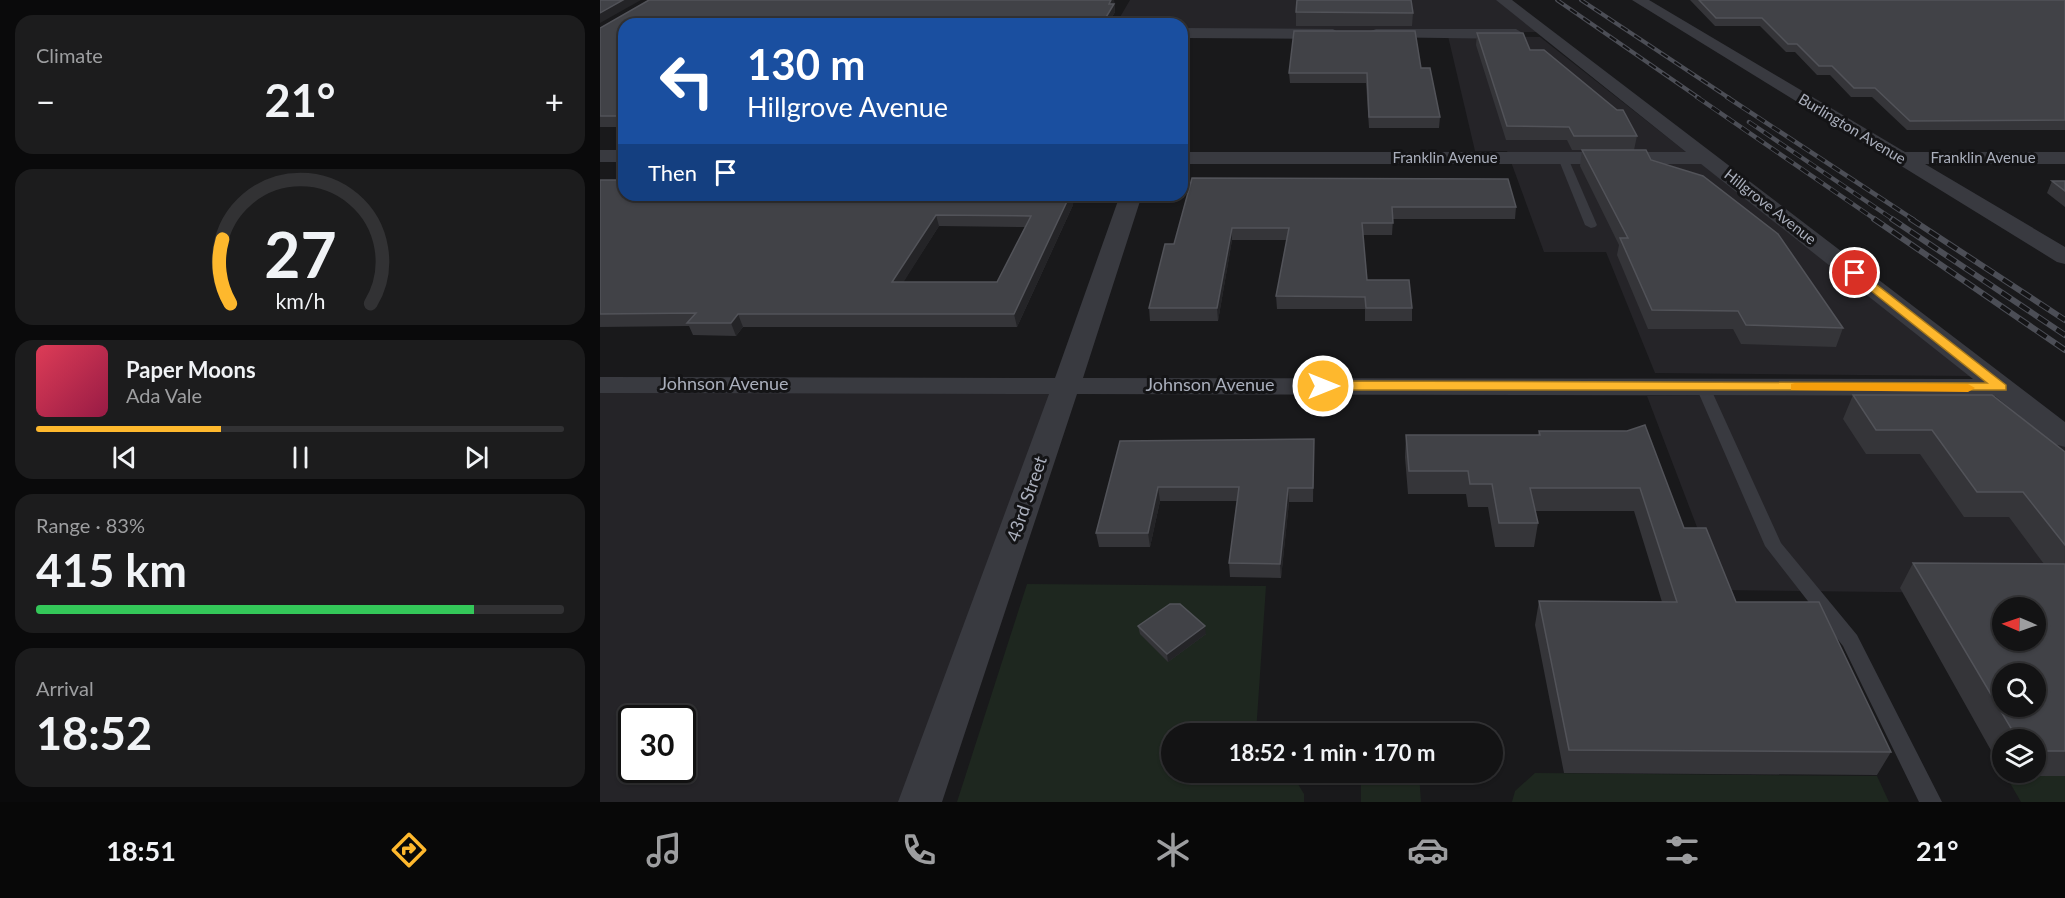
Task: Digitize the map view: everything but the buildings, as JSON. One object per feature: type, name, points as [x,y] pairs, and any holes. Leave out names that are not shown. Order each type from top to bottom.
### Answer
[{"type":"street","name":"Hillgrove Avenue","points":[[1503,0],[2065,436]]},
{"type":"street","name":"Burlington Avenue","points":[[1639,0],[2065,257]]},
{"type":"street","points":[[1188,38],[1356,34],[1548,34]]},
{"type":"street","points":[[600,156],[618,156]]},
{"type":"street","name":"Franklin Avenue","points":[[1188,158],[1708,158]]},
{"type":"street","name":"Franklin Avenue","points":[[1901,158],[2065,158]]},
{"type":"street","name":"43rd Street","points":[[920,802],[1129,201]]},
{"type":"street","name":"Johnson Avenue","points":[[600,384],[2001,388]]},
{"type":"lane","points":[[1563,158],[1591,225]]},
{"type":"lane","points":[[1703,387],[1774,546],[1851,641],[1931,802]]},
{"type":"shaded area","points":[[1130,0],[1498,0],[1539,32],[1188,31],[1188,18],[1120,18]]},
{"type":"shaded area","points":[[1448,36],[1540,37],[1971,376],[1655,373],[1606,252],[1544,252],[1507,151],[1475,151]]},
{"type":"shaded area","points":[[600,391],[1053,392],[902,802],[600,802]]},
{"type":"shaded area","points":[[1647,396],[2000,396],[2065,447],[2065,594],[1721,590]]},
{"type":"shaded area","points":[[1027,584],[1266,586],[1257,723],[1161,723],[1161,783],[1297,783],[1304,794],[1304,802],[957,802]]},
{"type":"shaded area","points":[[1535,773],[1877,776],[1889,802],[1512,802],[1515,791]]},
{"type":"shaded area","points":[[2046,776],[2065,776],[2065,802],[2021,802],[2010,783],[2046,783]]},
{"type":"shaded area","points":[[1361,783],[1420,783],[1421,802],[1361,802]]},
{"type":"railway","points":[[1557,0],[1699,98]]},
{"type":"railway","points":[[1581,0],[1729,98]]},
{"type":"railway","points":[[1697,97],[1876,220]]},
{"type":"railway","points":[[1727,97],[1914,220]]},
{"type":"railway","points":[[1749,122],[1894,220]]},
{"type":"railway","points":[[1874,219],[2065,350]]},
{"type":"railway","points":[[1892,219],[2065,335]]},
{"type":"railway","points":[[1911,219],[2065,320]]},
{"type":"slow traffic","points":[[1795,387],[1968,388]]},
{"type":"route","points":[[1323,386],[2001,388],[1855,273]]}]
